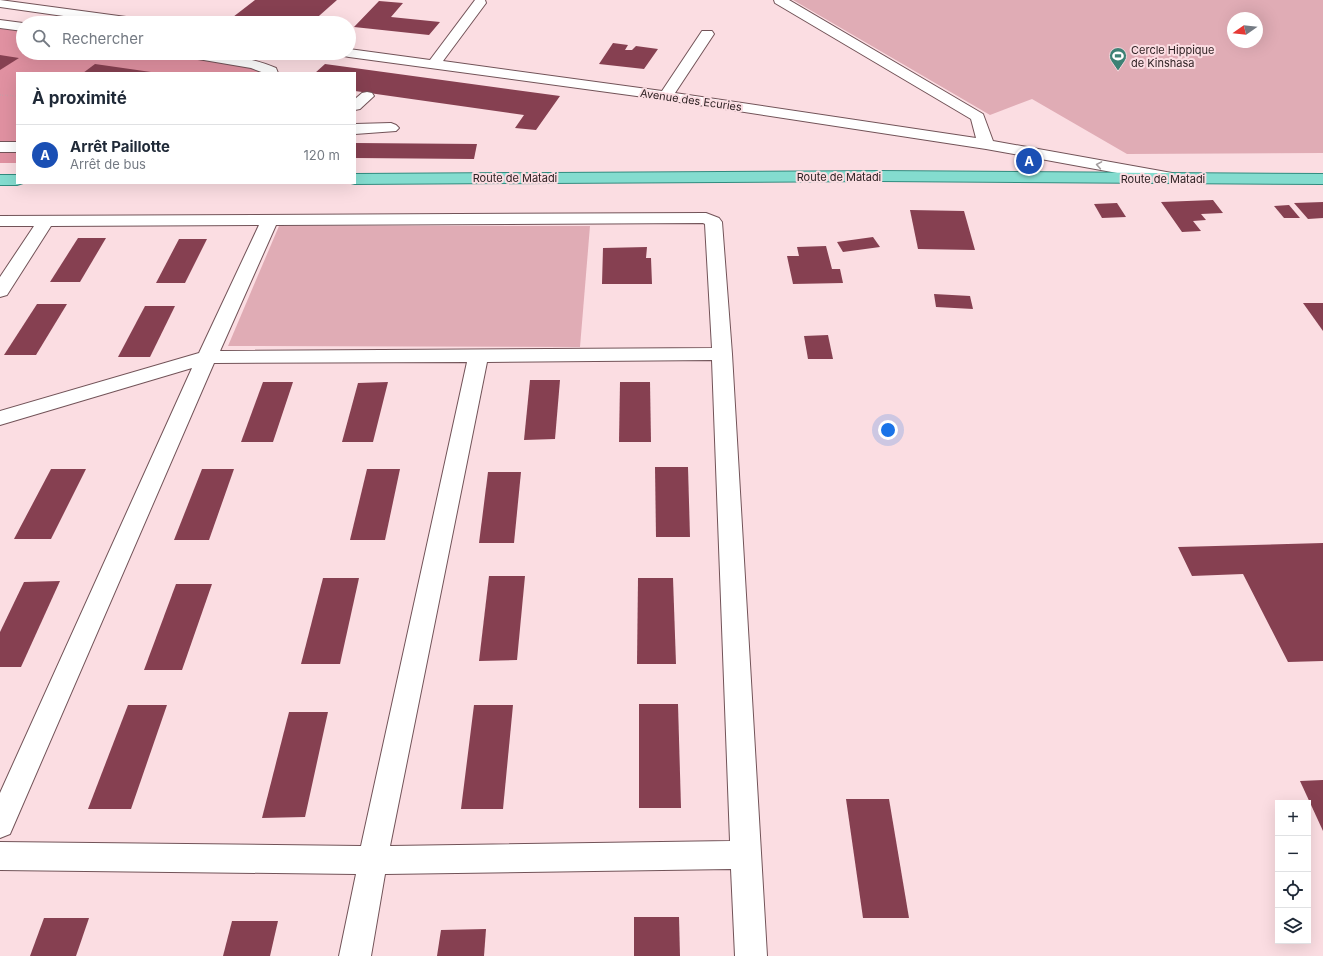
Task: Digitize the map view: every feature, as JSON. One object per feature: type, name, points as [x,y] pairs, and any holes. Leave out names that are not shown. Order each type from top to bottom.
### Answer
[{"type":"main road","name":"Route de Matadi","points":[[356,179],[880,176],[1323,179]]},
{"type":"main road","points":[[0,180],[16,180]]},
{"type":"street","points":[[780,0],[978,117],[986,144]]},
{"type":"street","points":[[0,3],[92,16]]},
{"type":"street","points":[[433,65],[480,3]]},
{"type":"street","points":[[0,24],[16,26]]},
{"type":"street","points":[[666,96],[707,34]]},
{"type":"street","name":"Avenue des Ecuries","points":[[356,54],[666,96],[986,144],[1178,179]]},
{"type":"street","points":[[229,60],[254,64],[271,72]]},
{"type":"street","points":[[356,105],[367,96]]},
{"type":"street","points":[[356,130],[390,128]]},
{"type":"street","points":[[0,148],[16,147]]},
{"type":"street","points":[[1032,152],[1032,178]]},
{"type":"street","points":[[0,221],[709,219],[714,224],[722,354],[745,855],[752,956]]},
{"type":"street","points":[[0,825],[207,357],[270,220]]},
{"type":"street","points":[[0,291],[46,221]]},
{"type":"street","points":[[0,418],[207,357],[722,354]]},
{"type":"street","points":[[355,956],[373,860],[478,355]]},
{"type":"street","points":[[0,856],[373,860],[745,855]]},
{"type":"path","points":[[0,94],[16,96]]},
{"type":"shaded area","name":"Cercle Hippique de Kinshasa","points":[[793,0],[1323,0],[1323,153],[1127,154],[1032,99],[990,115]]},
{"type":"shaded area","points":[[0,24],[16,26],[16,60],[229,60],[254,64],[269,72],[16,72],[16,163],[0,163]]},
{"type":"shaded area","points":[[279,226],[590,226],[580,347],[228,346]]},
{"type":"building","points":[[255,0],[337,0],[319,16],[234,16]]},
{"type":"building","points":[[379,1],[403,3],[391,17],[440,22],[429,35],[356,27],[356,25]]},
{"type":"building","points":[[613,43],[628,45],[625,50],[632,50],[636,46],[658,49],[644,69],[599,64]]},
{"type":"building","points":[[0,55],[16,58],[16,60],[0,70]]},
{"type":"building","points":[[95,64],[151,72],[84,72]]},
{"type":"building","points":[[325,64],[560,96],[536,130],[515,128],[524,115],[356,91],[356,72],[316,72]]},
{"type":"building","points":[[356,143],[477,144],[474,159],[356,158]]},
{"type":"building","points":[[1213,200],[1223,213],[1201,214],[1206,220],[1193,221],[1201,231],[1182,232],[1161,202]]},
{"type":"building","points":[[1323,202],[1323,218],[1308,219],[1294,203]]},
{"type":"building","points":[[1117,203],[1126,217],[1102,218],[1094,204]]},
{"type":"building","points":[[1289,205],[1300,218],[1284,218],[1274,206]]},
{"type":"building","points":[[910,210],[964,211],[975,250],[918,249]]},
{"type":"building","points":[[873,237],[880,247],[843,252],[837,242]]},
{"type":"building","points":[[78,238],[106,238],[80,282],[50,282]]},
{"type":"building","points":[[179,239],[207,239],[185,283],[156,283]]},
{"type":"building","points":[[826,246],[832,269],[840,269],[843,283],[793,284],[787,256],[799,256],[797,247]]},
{"type":"building","points":[[647,247],[646,258],[651,258],[652,284],[602,284],[603,248]]},
{"type":"building","points":[[934,294],[970,296],[973,309],[936,307]]},
{"type":"building","points":[[1303,303],[1323,303],[1323,331]]},
{"type":"building","points":[[37,304],[67,304],[36,355],[4,355]]},
{"type":"building","points":[[145,306],[175,306],[150,357],[118,357]]},
{"type":"building","points":[[828,335],[833,359],[808,359],[804,336]]},
{"type":"building","points":[[530,380],[560,380],[555,439],[524,440]]},
{"type":"building","points":[[263,382],[293,382],[273,442],[241,442]]},
{"type":"building","points":[[388,382],[373,442],[342,442],[358,383]]},
{"type":"building","points":[[620,382],[650,382],[651,442],[619,442]]},
{"type":"building","points":[[655,467],[688,467],[690,537],[656,537]]},
{"type":"building","points":[[51,469],[86,469],[51,539],[14,539]]},
{"type":"building","points":[[202,469],[234,469],[209,540],[174,540]]},
{"type":"building","points":[[367,469],[400,469],[385,540],[350,540]]},
{"type":"building","points":[[488,472],[521,472],[514,543],[479,543]]},
{"type":"building","points":[[1323,543],[1323,661],[1288,662],[1243,574],[1192,576],[1178,547]]},
{"type":"building","points":[[489,576],[525,576],[517,660],[479,661]]},
{"type":"building","points":[[323,578],[359,578],[340,664],[301,664]]},
{"type":"building","points":[[638,578],[673,578],[676,664],[637,664]]},
{"type":"building","points":[[60,581],[21,667],[0,667],[0,632],[24,582]]},
{"type":"building","points":[[176,584],[212,584],[182,670],[144,670]]},
{"type":"building","points":[[639,704],[678,704],[681,808],[639,808]]},
{"type":"building","points":[[128,705],[167,705],[131,809],[88,809]]},
{"type":"building","points":[[474,705],[513,705],[503,809],[461,809]]},
{"type":"building","points":[[289,712],[328,712],[305,817],[262,818]]},
{"type":"building","points":[[1323,780],[1323,831],[1311,805],[1311,800],[1309,800],[1300,781]]},
{"type":"building","points":[[846,799],[889,799],[909,918],[863,918]]},
{"type":"building","points":[[634,917],[679,917],[680,956],[634,956]]},
{"type":"building","points":[[44,918],[89,918],[76,956],[30,956]]},
{"type":"building","points":[[232,921],[278,921],[270,956],[223,956]]},
{"type":"building","points":[[486,929],[484,956],[437,956],[441,930]]},
{"type":"place","name":"Cercle Hippique de Kinshasa","points":[[1118,71]]},
{"type":"place","name":"Arrêt Paillotte","points":[[1029,161]]}]
